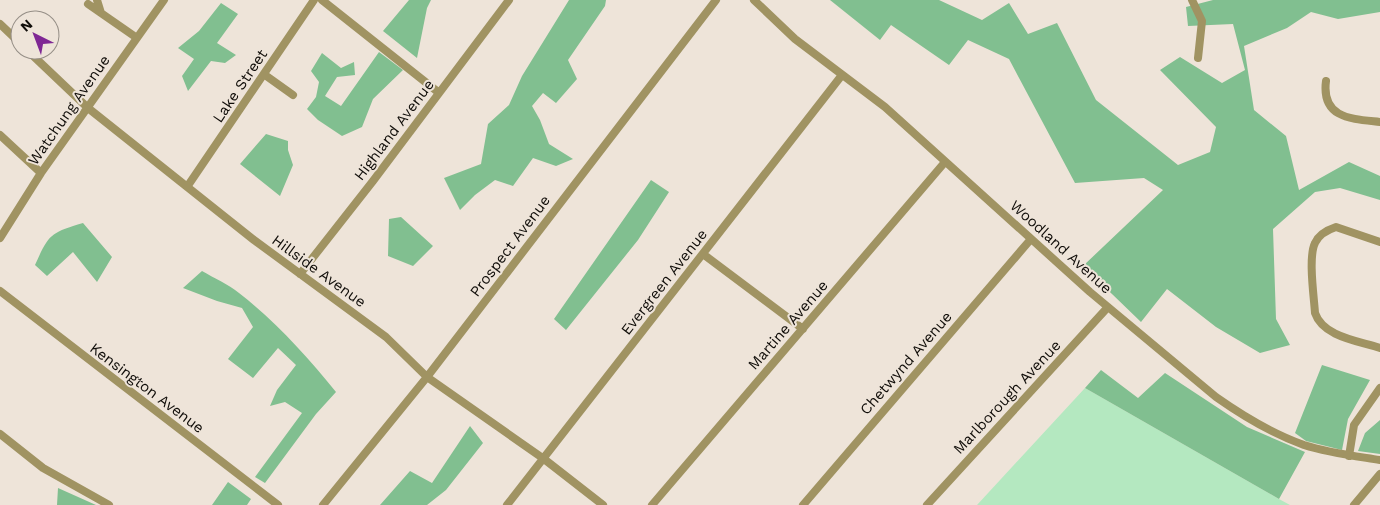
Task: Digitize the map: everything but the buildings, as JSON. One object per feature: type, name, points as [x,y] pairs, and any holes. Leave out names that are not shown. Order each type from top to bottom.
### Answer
[{"type":"street","points":[[97,0],[101,13]]},
{"type":"street","name":"Watchung Avenue","points":[[0,238],[41,173],[164,0]]},
{"type":"street","name":"Lake Street","points":[[188,187],[314,0]]},
{"type":"street","points":[[322,0],[438,92]]},
{"type":"street","name":"Highland Avenue","points":[[300,274],[373,181],[509,0]]},
{"type":"street","name":"Prospect Avenue","points":[[323,505],[427,377],[716,0]]},
{"type":"street","name":"Woodland Avenue","points":[[754,0],[795,39],[885,107],[1108,307],[1216,397],[1236,411],[1284,437],[1305,445],[1349,456],[1380,460]]},
{"type":"street","points":[[1192,0],[1202,21],[1198,58]]},
{"type":"street","points":[[88,4],[137,38]]},
{"type":"street","points":[[0,24],[10,34]]},
{"type":"street","name":"Hillside Avenue","points":[[38,60],[88,108],[300,274],[386,337],[427,377],[544,459],[602,505]]},
{"type":"street","points":[[265,75],[293,95]]},
{"type":"street","name":"Evergreen Avenue","points":[[507,505],[842,75]]},
{"type":"street","points":[[1326,81],[1328,100],[1340,115],[1352,119],[1380,122]]},
{"type":"street","points":[[0,135],[41,173]]},
{"type":"street","name":"Martine Avenue","points":[[652,505],[945,162]]},
{"type":"street","points":[[1380,242],[1336,228],[1329,229],[1318,238],[1314,244],[1312,254],[1317,320],[1327,330],[1380,348]]},
{"type":"street","name":"Chetwynd Avenue","points":[[803,505],[1031,239]]},
{"type":"street","points":[[703,254],[803,329]]},
{"type":"street","name":"Kensington Avenue","points":[[0,291],[278,505]]},
{"type":"street","name":"Marlborough Avenue","points":[[927,505],[1108,307]]},
{"type":"street","points":[[1349,456],[1354,425],[1380,388]]},
{"type":"street","points":[[0,434],[43,468],[110,505]]},
{"type":"street","points":[[1354,505],[1380,474]]},
{"type":"green space","points":[[409,0],[431,0],[427,8],[417,58],[383,31]]},
{"type":"green space","points":[[569,0],[606,0],[605,6],[568,60],[577,79],[556,103],[543,93],[532,106],[540,120],[549,144],[573,159],[556,166],[533,158],[513,186],[495,180],[475,195],[460,210],[444,178],[481,164],[488,124],[509,105],[522,76]]},
{"type":"green space","points":[[830,0],[939,0],[982,20],[1009,3],[1028,34],[1057,23],[1096,100],[1178,165],[1210,152],[1216,127],[1160,70],[1180,57],[1222,83],[1245,70],[1233,24],[1188,26],[1186,7],[1213,0],[1380,0],[1380,12],[1338,19],[1311,12],[1287,28],[1244,46],[1254,110],[1286,136],[1299,190],[1349,162],[1380,176],[1380,200],[1340,188],[1315,192],[1273,229],[1276,319],[1290,345],[1260,353],[1216,327],[1167,289],[1141,322],[1083,266],[1163,190],[1144,178],[1075,183],[1009,59],[968,40],[949,65],[891,25],[880,40]]},
{"type":"green space","points":[[221,3],[238,14],[217,43],[236,55],[225,63],[211,61],[188,91],[182,76],[194,59],[178,48],[199,31]]},
{"type":"green space","points":[[379,52],[403,70],[373,99],[362,127],[342,136],[318,120],[307,109],[316,97],[319,82],[311,71],[322,53],[341,68],[354,62],[355,75],[337,77],[325,96],[341,106]]},
{"type":"green space","points":[[266,134],[288,141],[288,150],[293,165],[280,196],[240,164]]},
{"type":"green space","points":[[651,180],[669,192],[638,240],[566,330],[554,319]]},
{"type":"green space","points":[[401,217],[433,246],[413,266],[388,256],[389,219]]},
{"type":"green space","points":[[83,223],[112,257],[97,282],[73,252],[47,276],[35,265],[48,241],[52,236],[64,229]]},
{"type":"green space","points":[[202,271],[235,290],[265,315],[302,352],[336,392],[316,414],[265,483],[255,477],[302,413],[285,402],[270,406],[277,390],[296,365],[278,348],[253,378],[228,359],[253,327],[242,308],[183,288]]},
{"type":"green space","points":[[1322,365],[1370,380],[1348,419],[1342,450],[1306,441],[1295,433]]},
{"type":"green space","points":[[1101,370],[1138,398],[1165,373],[1247,427],[1305,452],[1279,499],[1085,388]]},
{"type":"green space","points":[[1085,388],[1279,499],[1290,505],[977,505]]},
{"type":"green space","points":[[1380,420],[1380,454],[1358,451],[1365,433]]},
{"type":"green space","points":[[470,426],[483,443],[446,490],[427,505],[380,505],[410,471],[432,483]]},
{"type":"green space","points":[[228,482],[251,499],[247,505],[212,505]]},
{"type":"green space","points":[[58,488],[96,505],[57,505]]}]
